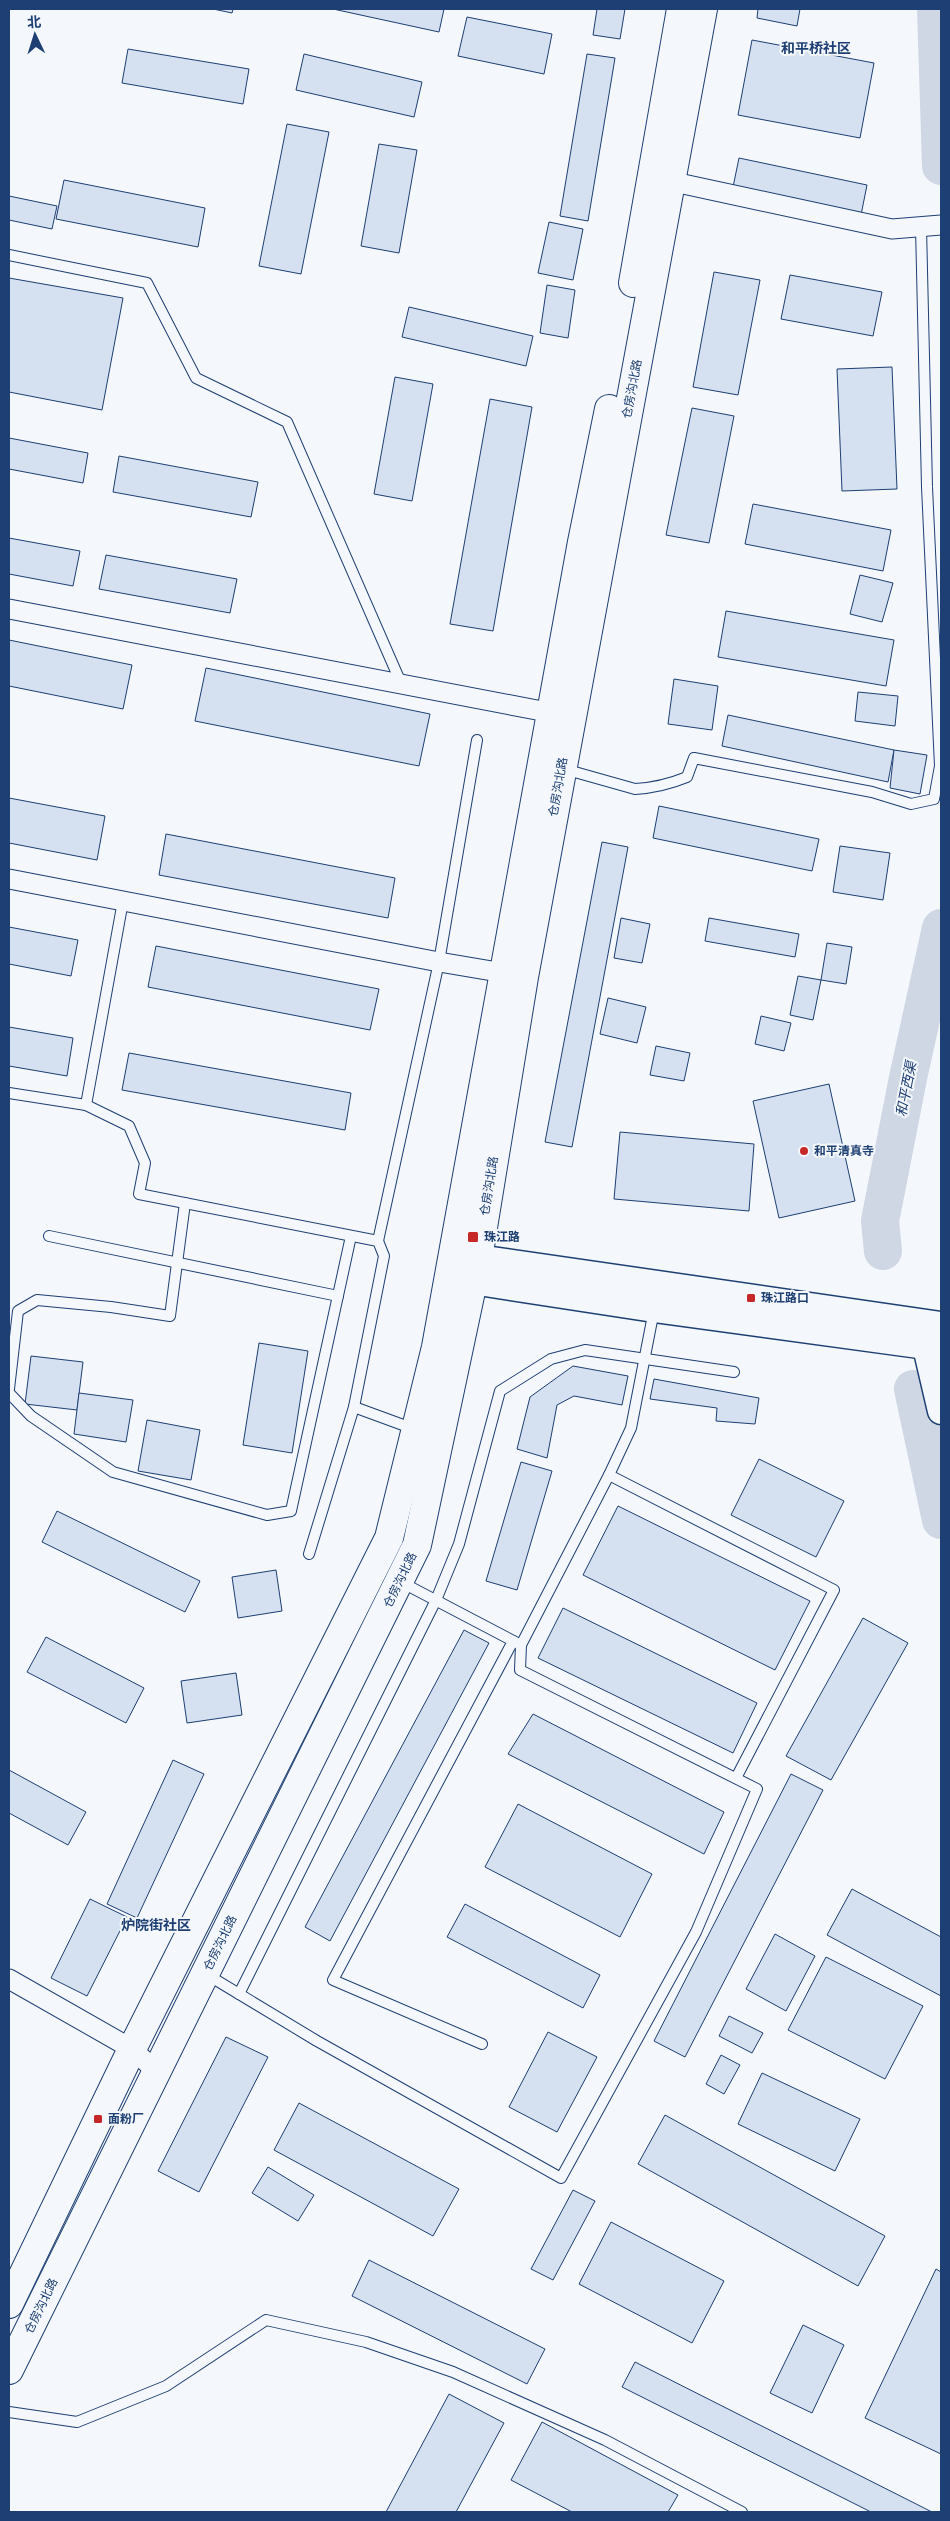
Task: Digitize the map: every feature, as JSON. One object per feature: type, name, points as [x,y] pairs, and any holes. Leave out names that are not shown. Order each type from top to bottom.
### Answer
[{"type":"main road","name":"仓房沟北路","points":[[661,179],[681,9]]},
{"type":"main road","name":"仓房沟北路","points":[[9,2370],[417,1545],[464,1268],[504,973],[561,714],[582,542],[619,360],[703,9]]},
{"type":"main road","name":"仓房沟北路","points":[[9,2304],[132,2049],[389,1538],[436,1347],[464,1268],[524,977],[562,769],[561,714]]},
{"type":"street","points":[[661,179],[892,229],[941,225]]},
{"type":"street","points":[[9,610],[561,714]]},
{"type":"street","points":[[9,879],[504,973]]},
{"type":"street","points":[[464,1268],[654,1309],[933,1336]]},
{"type":"street","points":[[464,1268],[933,1336]]},
{"type":"street","points":[[933,1336],[941,1411]]},
{"type":"street","points":[[9,1979],[132,2049],[157,2072]]},
{"type":"lane","points":[[562,769],[635,789],[672,784],[687,777],[694,758],[872,792],[911,804],[934,799],[940,766],[927,487],[921,226]]},
{"type":"lane","points":[[9,255],[148,284],[196,378],[287,422],[402,683]]},
{"type":"lane","points":[[309,1554],[354,1407],[384,1256],[378,1241],[439,962],[477,740]]},
{"type":"lane","points":[[86,1105],[123,901]]},
{"type":"lane","points":[[9,1093],[86,1105],[129,1126],[145,1163],[139,1194],[378,1241]]},
{"type":"lane","points":[[185,1202],[170,1316],[111,1307],[37,1300],[18,1311],[9,1391],[31,1416],[113,1472],[267,1515],[291,1511],[351,1236]]},
{"type":"lane","points":[[49,1236],[338,1296]]},
{"type":"lane","points":[[482,2044],[333,1980],[609,1475],[630,1428],[654,1309]]},
{"type":"lane","points":[[239,1994],[436,1600],[459,1544],[500,1391],[551,1359],[585,1350],[734,1372]]},
{"type":"lane","points":[[354,1407],[416,1430]]},
{"type":"lane","points":[[609,1475],[834,1590],[736,1778]]},
{"type":"lane","points":[[399,1582],[517,1643]]},
{"type":"lane","points":[[205,1974],[317,2041],[560,2178],[696,1932],[757,1789],[520,1670],[517,1643]]},
{"type":"lane","points":[[9,2412],[77,2422],[166,2386],[266,2320],[366,2342],[453,2372],[604,2440],[742,2512]]},
{"type":"building","points":[[213,9],[233,9],[232,13]]},
{"type":"building","points":[[333,9],[444,9],[439,32]]},
{"type":"building","points":[[597,9],[625,9],[620,39],[593,35]]},
{"type":"building","points":[[758,9],[800,9],[797,26],[757,18]]},
{"type":"building","points":[[467,17],[552,34],[544,74],[458,56]]},
{"type":"building","points":[[752,40],[874,63],[860,138],[738,115]]},
{"type":"building","points":[[128,49],[249,69],[243,104],[122,83]]},
{"type":"building","points":[[304,54],[422,82],[414,117],[296,90]]},
{"type":"building","points":[[587,54],[615,58],[588,221],[560,216]]},
{"type":"building","points":[[287,124],[329,132],[301,274],[259,266]]},
{"type":"building","points":[[379,144],[417,150],[399,253],[361,246]]},
{"type":"building","points":[[739,158],[867,185],[861,215],[733,187]]},
{"type":"building","points":[[64,180],[205,208],[198,247],[56,219]]},
{"type":"building","points":[[9,196],[57,206],[52,229],[9,220]]},
{"type":"building","points":[[549,222],[583,229],[573,280],[538,273]]},
{"type":"building","points":[[714,272],[760,280],[738,395],[693,387]]},
{"type":"building","points":[[790,275],[882,292],[873,336],[781,319]]},
{"type":"building","points":[[9,278],[123,298],[102,410],[9,392]]},
{"type":"building","points":[[547,285],[575,290],[568,338],[540,333]]},
{"type":"building","points":[[409,307],[533,336],[526,366],[402,337]]},
{"type":"building","points":[[892,367],[897,489],[842,491],[837,369]]},
{"type":"building","points":[[395,377],[433,384],[412,501],[374,494]]},
{"type":"building","points":[[490,399],[532,407],[493,631],[450,624]]},
{"type":"building","points":[[692,408],[734,416],[709,543],[666,535]]},
{"type":"building","points":[[9,438],[88,453],[83,483],[9,469]]},
{"type":"building","points":[[119,456],[258,482],[251,517],[113,492]]},
{"type":"building","points":[[753,504],[891,530],[883,571],[745,544]]},
{"type":"building","points":[[9,538],[80,551],[73,586],[9,574]]},
{"type":"building","points":[[106,555],[237,579],[230,613],[99,589]]},
{"type":"building","points":[[860,575],[893,583],[882,622],[850,614]]},
{"type":"building","points":[[726,611],[894,640],[886,686],[718,657]]},
{"type":"building","points":[[9,640],[132,665],[123,709],[9,686]]},
{"type":"building","points":[[206,668],[430,714],[419,766],[195,721]]},
{"type":"building","points":[[674,679],[718,686],[712,730],[668,724]]},
{"type":"building","points":[[858,692],[898,696],[895,726],[855,721]]},
{"type":"building","points":[[728,715],[894,750],[888,782],[722,746]]},
{"type":"building","points":[[894,750],[927,755],[920,794],[890,788]]},
{"type":"building","points":[[9,798],[105,816],[97,860],[9,843]]},
{"type":"building","points":[[659,806],[819,839],[812,871],[653,838]]},
{"type":"building","points":[[166,834],[395,878],[388,918],[159,875]]},
{"type":"building","points":[[602,842],[628,847],[572,1147],[545,1142]]},
{"type":"building","points":[[840,846],[890,853],[883,900],[833,892]]},
{"type":"building","points":[[621,918],[650,924],[642,963],[614,958]]},
{"type":"building","points":[[709,918],[799,934],[795,957],[705,941]]},
{"type":"building","points":[[9,927],[78,940],[71,976],[9,964]]},
{"type":"building","points":[[827,943],[852,947],[846,984],[821,980]]},
{"type":"building","points":[[156,946],[379,989],[370,1030],[148,987]]},
{"type":"building","points":[[798,976],[821,980],[813,1020],[790,1015]]},
{"type":"building","points":[[608,998],[646,1007],[637,1043],[600,1034]]},
{"type":"building","points":[[761,1016],[791,1023],[784,1051],[755,1044]]},
{"type":"building","points":[[9,1027],[73,1038],[67,1076],[9,1066]]},
{"type":"building","points":[[656,1046],[690,1053],[684,1081],[650,1075]]},
{"type":"building","points":[[129,1053],[351,1093],[345,1130],[122,1090]]},
{"type":"building","name":"和平清真寺","points":[[829,1084],[855,1201],[779,1218],[753,1101]]},
{"type":"building","points":[[620,1132],[754,1144],[749,1211],[614,1199]]},
{"type":"building","points":[[259,1343],[308,1351],[292,1453],[243,1445]]},
{"type":"building","points":[[31,1356],[83,1362],[77,1410],[25,1404]]},
{"type":"building","points":[[573,1366],[628,1376],[622,1405],[574,1396],[557,1405],[547,1458],[517,1449],[530,1397]]},
{"type":"building","points":[[654,1379],[759,1398],[755,1424],[716,1421],[717,1408],[650,1399]]},
{"type":"building","points":[[79,1393],[133,1400],[126,1442],[74,1434]]},
{"type":"building","points":[[147,1420],[200,1430],[191,1480],[138,1471]]},
{"type":"building","points":[[759,1459],[844,1501],[816,1557],[731,1515]]},
{"type":"building","points":[[521,1462],[552,1471],[517,1590],[486,1581]]},
{"type":"building","points":[[618,1506],[810,1601],[775,1670],[583,1575]]},
{"type":"building","points":[[57,1511],[200,1581],[185,1612],[42,1542]]},
{"type":"building","points":[[276,1570],[282,1611],[238,1618],[232,1577]]},
{"type":"building","points":[[563,1608],[757,1703],[733,1753],[538,1658]]},
{"type":"building","points":[[863,1618],[908,1643],[831,1780],[786,1756]]},
{"type":"building","points":[[464,1630],[489,1643],[330,1941],[305,1927]]},
{"type":"building","points":[[46,1637],[144,1688],[126,1723],[27,1672]]},
{"type":"building","points":[[236,1673],[242,1715],[187,1723],[181,1681]]},
{"type":"building","points":[[533,1714],[724,1812],[704,1854],[508,1754]]},
{"type":"building","points":[[173,1760],[204,1774],[137,1918],[107,1904]]},
{"type":"building","points":[[9,1770],[86,1812],[68,1845],[9,1813]]},
{"type":"building","points":[[791,1774],[823,1790],[685,2057],[654,2041]]},
{"type":"building","points":[[518,1804],[652,1874],[620,1937],[485,1867]]},
{"type":"building","points":[[852,1889],[941,1937],[941,1996],[827,1935]]},
{"type":"building","points":[[90,1899],[127,1917],[87,1996],[51,1978]]},
{"type":"building","points":[[465,1904],[600,1975],[583,2008],[447,1937]]},
{"type":"building","points":[[775,1934],[815,1956],[786,2011],[746,1989]]},
{"type":"building","points":[[826,1957],[923,2006],[885,2079],[788,2030]]},
{"type":"building","points":[[729,2016],[763,2033],[752,2053],[719,2036]]},
{"type":"building","points":[[548,2032],[597,2057],[557,2132],[509,2107]]},
{"type":"building","points":[[226,2037],[268,2057],[199,2192],[158,2171]]},
{"type":"building","points":[[721,2055],[740,2065],[724,2094],[706,2084]]},
{"type":"building","points":[[762,2073],[860,2119],[835,2171],[738,2124]]},
{"type":"building","points":[[299,2103],[459,2189],[433,2236],[274,2150]]},
{"type":"building","points":[[665,2115],[885,2236],[858,2286],[638,2164]]},
{"type":"building","points":[[268,2167],[314,2195],[298,2221],[252,2193]]},
{"type":"building","points":[[573,2190],[595,2201],[553,2280],[531,2269]]},
{"type":"building","points":[[611,2222],[724,2281],[692,2343],[579,2284]]},
{"type":"building","points":[[369,2260],[545,2349],[527,2384],[352,2296]]},
{"type":"building","points":[[936,2269],[941,2272],[941,2454],[865,2418]]},
{"type":"building","points":[[803,2325],[844,2345],[812,2413],[770,2393]]},
{"type":"building","points":[[635,2362],[932,2512],[871,2512],[622,2387]]},
{"type":"building","points":[[449,2394],[504,2423],[456,2512],[386,2512]]},
{"type":"building","points":[[542,2422],[678,2495],[668,2512],[572,2512],[511,2480]]},
{"type":"waterway","name":"和平西渠","points":[[936,9],[941,166]]},
{"type":"waterway","name":"和平西渠","points":[[883,1251],[880,1221],[908,1078],[941,928]]},
{"type":"waterway","name":"和平西渠","points":[[913,1389],[941,1520]]},
{"type":"place","name":"和平清真寺","points":[[804,1151]]},
{"type":"place","name":"珠江路","points":[[473,1237]]},
{"type":"place","name":"珠江路口","points":[[751,1298]]},
{"type":"place","name":"面粉厂","points":[[98,2119]]},
{"type":"district","name":"和平桥社区","points":[[816,48]]},
{"type":"district","name":"炉院街社区","points":[[156,1925]]}]
